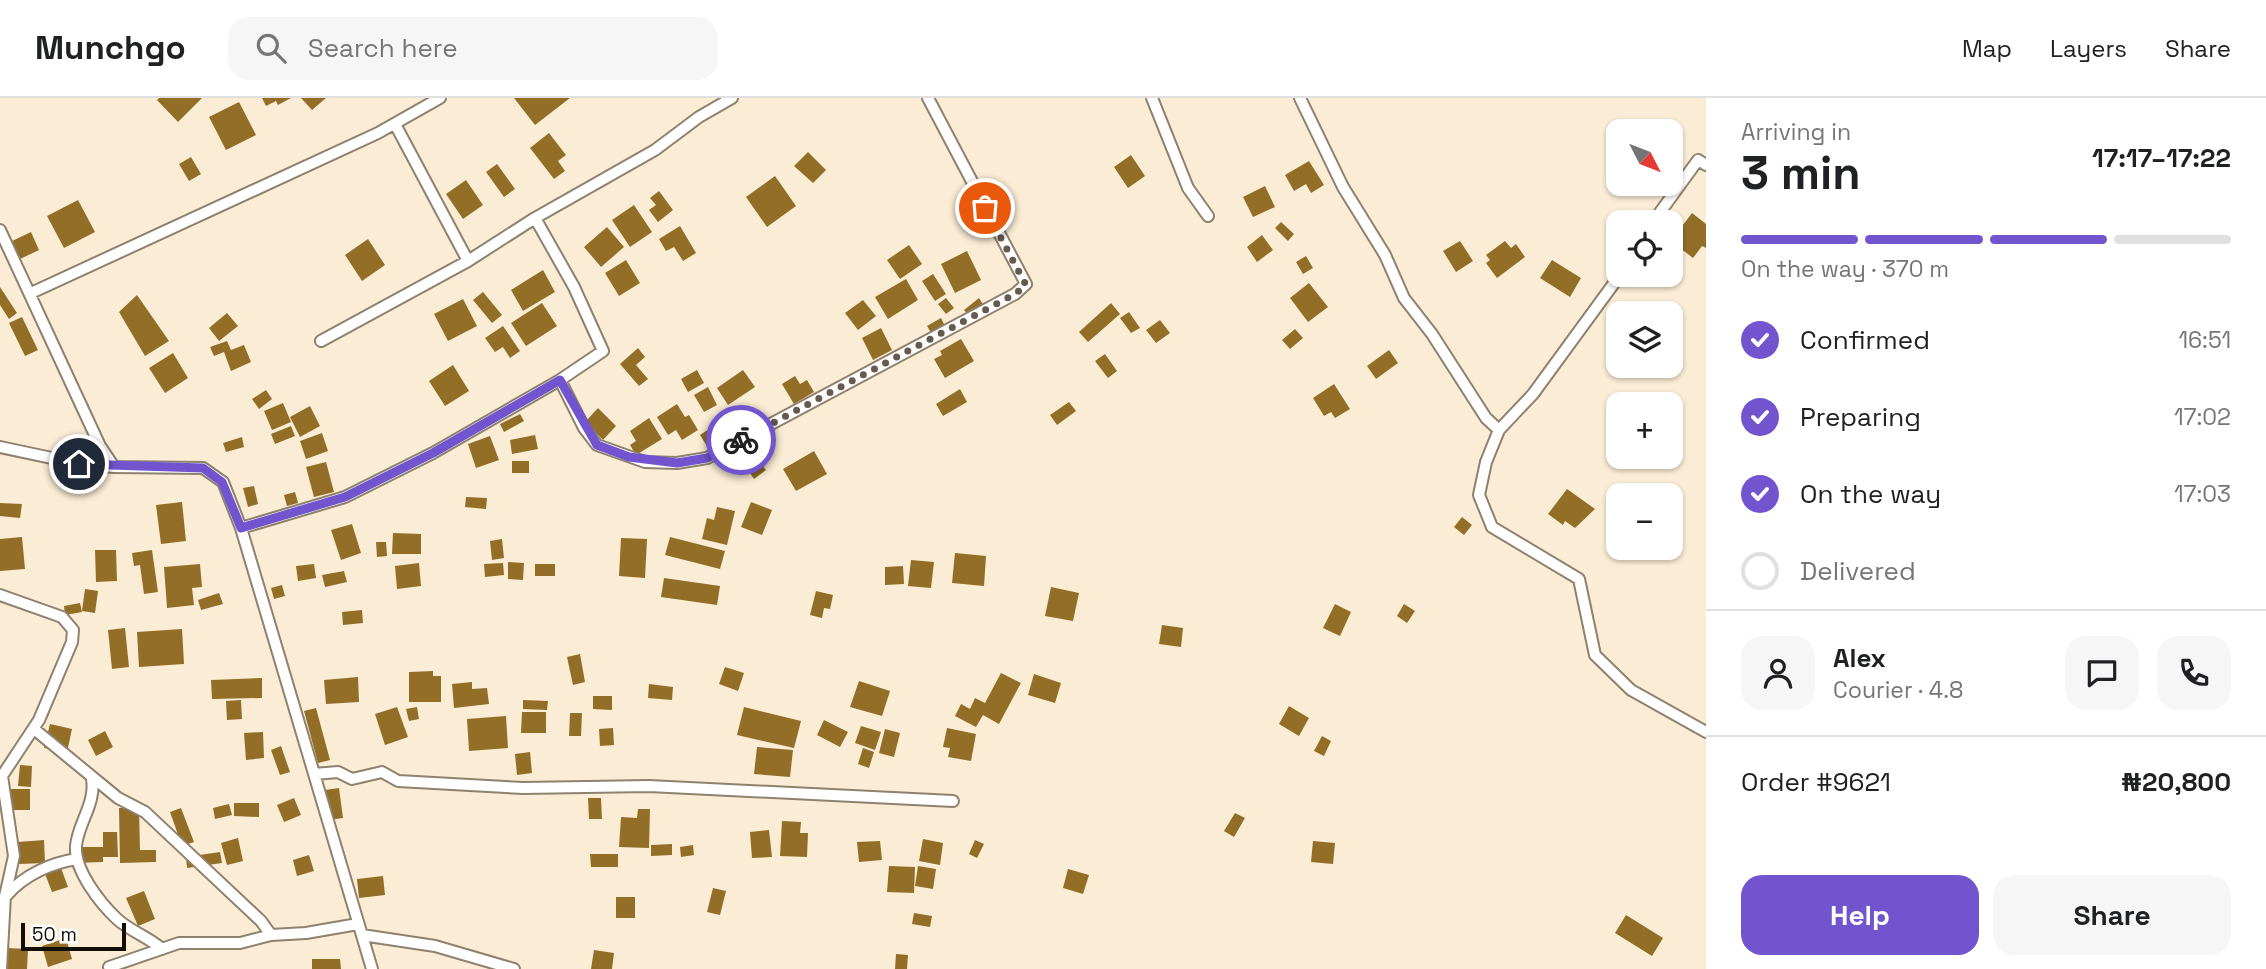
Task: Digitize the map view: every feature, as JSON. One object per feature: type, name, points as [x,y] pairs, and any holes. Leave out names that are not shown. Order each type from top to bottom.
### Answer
[{"type":"street","points":[[31,293],[395,124],[440,98]]},
{"type":"street","points":[[321,341],[468,261],[535,218],[655,150],[699,117],[732,98]]},
{"type":"street","points":[[560,380],[597,445],[645,462],[677,463],[707,458],[1015,294],[1026,285],[928,98]]},
{"type":"street","points":[[1152,98],[1188,187],[1208,216]]},
{"type":"street","points":[[1300,98],[1343,187],[1385,255],[1404,298],[1432,334],[1486,418],[1499,430]]},
{"type":"street","points":[[395,124],[468,261]]},
{"type":"street","points":[[1662,210],[1698,160],[1706,164]]},
{"type":"street","points":[[241,528],[345,497],[433,453],[560,380],[603,351],[574,287],[535,218]]},
{"type":"street","points":[[0,230],[100,446],[114,467]]},
{"type":"street","points":[[1611,287],[1533,394],[1499,430],[1486,461],[1479,495],[1492,527],[1579,579],[1595,655],[1631,690],[1706,732]]},
{"type":"street","points":[[0,447],[79,464],[203,468],[222,482],[241,528],[372,969]]},
{"type":"street","points":[[0,595],[62,617],[73,630],[72,642],[34,730],[2,776],[1,798],[14,856],[5,896],[1,969]]},
{"type":"street","points":[[34,730],[92,779],[156,821],[261,920],[271,935]]},
{"type":"street","points":[[314,774],[338,772],[352,779],[382,772],[398,780],[523,788],[649,786],[953,801]]},
{"type":"street","points":[[92,779],[92,800],[76,845],[77,865],[117,919],[162,949]]},
{"type":"street","points":[[5,896],[16,884],[46,867],[77,859]]},
{"type":"street","points":[[109,967],[179,943],[240,943],[271,935],[360,929],[435,946],[514,969]]},
{"type":"building","points":[[202,98],[178,122],[157,100]]},
{"type":"building","points":[[262,98],[291,98],[278,105],[276,101],[266,106]]},
{"type":"building","points":[[301,98],[326,98],[312,110]]},
{"type":"building","points":[[514,98],[570,98],[535,125]]},
{"type":"building","points":[[239,102],[256,135],[226,150],[209,117]]},
{"type":"building","points":[[549,133],[566,155],[558,161],[565,171],[554,179],[530,148]]},
{"type":"building","points":[[808,152],[826,170],[813,183],[794,166]]},
{"type":"building","points":[[1131,155],[1145,176],[1128,188],[1114,167]]},
{"type":"building","points":[[191,157],[201,174],[189,181],[179,164]]},
{"type":"building","points":[[1309,161],[1324,185],[1311,193],[1306,184],[1294,191],[1285,175]]},
{"type":"building","points":[[497,164],[515,189],[504,197],[486,172]]},
{"type":"building","points":[[775,176],[796,206],[767,227],[746,197]]},
{"type":"building","points":[[466,180],[483,205],[463,219],[446,194]]},
{"type":"building","points":[[1265,186],[1275,207],[1253,217],[1243,197]]},
{"type":"building","points":[[659,191],[673,210],[658,222],[649,210],[656,205],[650,198]]},
{"type":"building","points":[[78,200],[95,232],[64,248],[47,216]]},
{"type":"building","points":[[634,205],[652,232],[630,247],[612,220]]},
{"type":"building","points":[[1692,213],[1706,224],[1706,248],[1702,246],[1693,258],[1683,250],[1683,225]]},
{"type":"building","points":[[1281,222],[1294,234],[1288,241],[1275,228]]},
{"type":"building","points":[[680,226],[696,253],[683,261],[674,247],[666,251],[659,239]]},
{"type":"building","points":[[607,227],[624,247],[601,267],[584,247]]},
{"type":"building","points":[[31,232],[39,250],[18,260],[10,242]]},
{"type":"building","points":[[1262,235],[1273,250],[1257,262],[1247,247]]},
{"type":"building","points":[[368,239],[385,265],[362,281],[345,255]]},
{"type":"building","points":[[1460,241],[1473,261],[1456,272],[1443,251]]},
{"type":"building","points":[[1505,241],[1511,248],[1516,244],[1525,257],[1497,278],[1486,263],[1490,260],[1486,255]]},
{"type":"building","points":[[909,245],[922,264],[900,279],[887,260]]},
{"type":"building","points":[[967,251],[981,280],[955,293],[941,264]]},
{"type":"building","points":[[1306,256],[1313,268],[1303,274],[1296,262]]},
{"type":"building","points":[[626,260],[640,283],[619,296],[605,273]]},
{"type":"building","points":[[1552,260],[1581,278],[1570,297],[1540,278]]},
{"type":"building","points":[[543,270],[555,292],[523,311],[511,290]]},
{"type":"building","points":[[933,274],[946,294],[935,301],[922,281]]},
{"type":"building","points":[[906,279],[918,300],[888,319],[875,297]]},
{"type":"building","points":[[1309,283],[1328,307],[1308,322],[1290,298]]},
{"type":"building","points":[[0,287],[17,313],[9,319],[0,305]]},
{"type":"building","points":[[483,292],[502,315],[492,323],[473,300]]},
{"type":"building","points":[[137,295],[169,341],[145,356],[119,312]]},
{"type":"building","points":[[946,298],[954,308],[946,314],[938,304]]},
{"type":"building","points":[[979,298],[984,306],[970,317],[964,310]]},
{"type":"building","points":[[463,299],[477,326],[448,341],[434,314]]},
{"type":"building","points":[[863,300],[876,316],[858,330],[845,313]]},
{"type":"building","points":[[542,303],[557,326],[526,346],[511,323]]},
{"type":"building","points":[[1111,303],[1120,314],[1088,342],[1079,332]]},
{"type":"building","points":[[1129,312],[1140,328],[1131,333],[1120,318]]},
{"type":"building","points":[[227,313],[238,326],[219,341],[209,328]]},
{"type":"building","points":[[22,317],[38,350],[25,356],[9,323]]},
{"type":"building","points":[[941,318],[946,328],[933,336],[927,326]]},
{"type":"building","points":[[1160,320],[1170,333],[1156,343],[1146,330]]},
{"type":"building","points":[[503,326],[520,351],[510,358],[503,347],[495,352],[485,338]]},
{"type":"building","points":[[881,328],[892,350],[873,360],[862,338]]},
{"type":"building","points":[[1295,329],[1303,338],[1290,349],[1282,340]]},
{"type":"building","points":[[961,339],[974,361],[945,378],[934,359],[942,355],[940,351]]},
{"type":"building","points":[[227,341],[231,350],[244,345],[251,362],[231,371],[224,352],[214,356],[210,347]]},
{"type":"building","points":[[638,348],[645,357],[636,365],[648,379],[639,386],[620,364]]},
{"type":"building","points":[[1389,350],[1398,363],[1376,379],[1367,366]]},
{"type":"building","points":[[173,353],[188,378],[165,393],[149,368]]},
{"type":"building","points":[[1105,354],[1117,371],[1108,378],[1095,361]]},
{"type":"building","points":[[453,365],[469,391],[445,406],[429,381]]},
{"type":"building","points":[[697,370],[704,383],[688,392],[681,379]]},
{"type":"building","points":[[743,370],[755,387],[728,405],[717,388]]},
{"type":"building","points":[[795,376],[800,384],[807,380],[814,392],[794,404],[782,384]]},
{"type":"building","points":[[1334,384],[1350,409],[1335,418],[1331,412],[1324,416],[1313,398]]},
{"type":"building","points":[[708,387],[717,405],[704,412],[694,395]]},
{"type":"building","points":[[960,389],[967,402],[943,416],[936,404]]},
{"type":"building","points":[[266,390],[272,399],[259,409],[252,399]]},
{"type":"building","points":[[1069,402],[1076,411],[1057,425],[1050,415]]},
{"type":"building","points":[[283,403],[291,422],[272,430],[264,411]]},
{"type":"building","points":[[677,404],[685,417],[689,415],[698,430],[682,440],[676,430],[668,435],[657,417]]},
{"type":"building","points":[[310,406],[320,426],[300,437],[290,417]]},
{"type":"building","points":[[598,408],[616,426],[603,440],[585,422]]},
{"type":"building","points":[[520,414],[524,421],[504,432],[500,424]]},
{"type":"building","points":[[649,418],[662,439],[636,455],[630,445],[636,441],[630,431]]},
{"type":"building","points":[[291,426],[295,436],[275,444],[271,434]]},
{"type":"building","points":[[712,427],[718,436],[732,427],[736,434],[710,451],[700,435]]},
{"type":"building","points":[[322,433],[328,451],[306,459],[300,441]]},
{"type":"building","points":[[535,435],[538,449],[512,454],[510,440]]},
{"type":"building","points":[[490,436],[499,460],[476,468],[468,444]]},
{"type":"building","points":[[242,437],[244,447],[226,452],[223,443]]},
{"type":"building","points":[[750,450],[766,470],[754,479],[748,470],[744,474],[734,462]]},
{"type":"building","points":[[814,451],[827,474],[796,491],[783,469]]},
{"type":"building","points":[[512,461],[529,461],[529,473],[512,473]]},
{"type":"building","points":[[326,462],[334,492],[314,497],[306,467]]},
{"type":"building","points":[[254,486],[258,504],[248,507],[243,488]]},
{"type":"building","points":[[1567,489],[1595,509],[1575,528],[1565,521],[1563,525],[1548,514]]},
{"type":"building","points":[[295,492],[298,503],[287,506],[284,495]]},
{"type":"building","points":[[466,497],[487,498],[486,509],[465,507]]},
{"type":"building","points":[[182,502],[186,541],[161,544],[156,505]]},
{"type":"building","points":[[751,502],[772,510],[762,535],[741,527]]},
{"type":"building","points":[[0,503],[22,504],[20,518],[0,516]]},
{"type":"building","points":[[717,507],[735,511],[727,545],[702,539],[707,518],[714,520]]},
{"type":"building","points":[[1462,517],[1472,525],[1464,535],[1454,527]]},
{"type":"building","points":[[352,524],[361,553],[341,560],[331,530]]},
{"type":"building","points":[[393,533],[421,534],[421,554],[392,554]]},
{"type":"building","points":[[22,537],[25,569],[0,571],[0,539]]},
{"type":"building","points":[[670,537],[725,551],[720,569],[665,555]]},
{"type":"building","points":[[621,538],[647,539],[645,578],[619,576]]},
{"type":"building","points":[[502,539],[504,558],[492,560],[490,541]]},
{"type":"building","points":[[376,542],[386,542],[387,556],[377,557]]},
{"type":"building","points":[[95,550],[116,550],[117,581],[96,582]]},
{"type":"building","points":[[152,550],[158,592],[144,594],[140,565],[134,566],[132,553]]},
{"type":"building","points":[[955,553],[986,556],[984,586],[952,583]]},
{"type":"building","points":[[911,560],[934,562],[931,588],[908,586]]},
{"type":"building","points":[[508,562],[524,563],[523,580],[508,579]]},
{"type":"building","points":[[419,563],[421,586],[397,589],[395,566]]},
{"type":"building","points":[[503,563],[504,575],[485,577],[484,564]]},
{"type":"building","points":[[200,564],[202,587],[192,588],[194,605],[167,608],[164,567]]},
{"type":"building","points":[[314,564],[316,578],[298,581],[296,566]]},
{"type":"building","points":[[535,564],[555,564],[555,576],[535,576]]},
{"type":"building","points":[[903,566],[904,584],[885,585],[885,567]]},
{"type":"building","points":[[344,571],[347,582],[325,587],[322,575]]},
{"type":"building","points":[[664,578],[720,586],[717,605],[661,597]]},
{"type":"building","points":[[282,585],[285,596],[274,599],[271,588]]},
{"type":"building","points":[[1051,587],[1079,593],[1073,621],[1045,616]]},
{"type":"building","points":[[85,589],[98,591],[95,613],[82,611]]},
{"type":"building","points":[[816,591],[833,595],[830,609],[824,608],[822,618],[810,615]]},
{"type":"building","points":[[219,593],[223,604],[201,610],[198,600]]},
{"type":"building","points":[[80,603],[82,612],[65,615],[64,606]]},
{"type":"building","points":[[1335,604],[1351,612],[1340,636],[1323,628]]},
{"type":"building","points":[[1404,604],[1415,611],[1407,623],[1397,616]]},
{"type":"building","points":[[362,610],[363,623],[343,625],[342,612]]},
{"type":"building","points":[[1162,625],[1183,628],[1181,647],[1159,644]]},
{"type":"building","points":[[125,628],[129,667],[112,669],[108,630]]},
{"type":"building","points":[[182,629],[184,664],[139,667],[137,632]]},
{"type":"building","points":[[580,654],[585,682],[573,685],[567,657]]},
{"type":"building","points":[[725,667],[744,673],[738,691],[719,684]]},
{"type":"building","points":[[433,671],[433,676],[441,676],[441,702],[409,702],[409,672]]},
{"type":"building","points":[[1001,673],[1021,683],[999,724],[983,715],[976,727],[955,716],[961,704],[970,709],[975,698],[985,703]]},
{"type":"building","points":[[1034,674],[1061,683],[1055,703],[1028,695]]},
{"type":"building","points":[[358,677],[359,702],[326,704],[324,680]]},
{"type":"building","points":[[262,678],[262,698],[212,699],[211,680]]},
{"type":"building","points":[[859,681],[890,691],[882,716],[850,707]]},
{"type":"building","points":[[472,682],[472,689],[487,688],[489,704],[454,708],[452,684]]},
{"type":"building","points":[[649,684],[673,687],[672,700],[648,698]]},
{"type":"building","points":[[593,696],[612,696],[612,710],[593,709]]},
{"type":"building","points":[[241,700],[242,719],[227,720],[226,701]]},
{"type":"building","points":[[523,700],[548,701],[547,710],[523,709]]},
{"type":"building","points":[[1289,706],[1309,718],[1299,736],[1279,724]]},
{"type":"building","points":[[397,707],[408,737],[385,745],[375,714]]},
{"type":"building","points":[[417,707],[419,719],[409,721],[406,709]]},
{"type":"building","points":[[744,707],[801,721],[794,748],[737,735]]},
{"type":"building","points":[[316,708],[330,760],[318,763],[304,711]]},
{"type":"building","points":[[522,712],[546,712],[546,733],[521,733]]},
{"type":"building","points":[[570,713],[582,713],[581,736],[569,736]]},
{"type":"building","points":[[506,716],[508,748],[469,751],[467,719]]},
{"type":"building","points":[[824,720],[848,732],[840,747],[817,735]]},
{"type":"building","points":[[50,724],[72,729],[67,752],[44,748]]},
{"type":"building","points":[[861,726],[881,732],[875,750],[855,743]]},
{"type":"building","points":[[613,728],[614,745],[600,746],[599,729]]},
{"type":"building","points":[[947,728],[976,734],[971,761],[948,757],[950,748],[943,747]]},
{"type":"building","points":[[885,729],[900,733],[894,757],[879,753]]},
{"type":"building","points":[[105,731],[113,747],[96,756],[88,740]]},
{"type":"building","points":[[263,732],[264,758],[246,760],[244,733]]},
{"type":"building","points":[[1322,736],[1331,741],[1324,756],[1314,751]]},
{"type":"building","points":[[281,746],[290,772],[280,775],[271,750]]},
{"type":"building","points":[[757,747],[793,750],[790,777],[754,774]]},
{"type":"building","points":[[863,748],[874,752],[869,768],[858,764]]},
{"type":"building","points":[[530,752],[532,773],[517,775],[515,754]]},
{"type":"building","points":[[20,765],[32,766],[31,787],[18,786]]},
{"type":"building","points":[[339,788],[343,818],[329,820],[325,790]]},
{"type":"building","points":[[5,789],[30,789],[30,810],[5,810]]},
{"type":"building","points":[[294,798],[301,815],[284,822],[277,805]]},
{"type":"building","points":[[588,798],[601,798],[602,819],[589,819]]},
{"type":"building","points":[[234,803],[259,803],[259,817],[234,816]]},
{"type":"building","points":[[229,804],[232,815],[215,819],[213,808]]},
{"type":"building","points":[[119,808],[139,808],[140,850],[156,850],[156,862],[120,863]]},
{"type":"building","points":[[181,808],[194,842],[182,846],[170,812]]},
{"type":"building","points":[[638,809],[650,809],[649,848],[619,847],[621,817],[637,818]]},
{"type":"building","points":[[1235,813],[1245,818],[1234,837],[1224,831]]},
{"type":"building","points":[[782,821],[801,822],[800,833],[808,833],[807,857],[780,856]]},
{"type":"building","points":[[769,830],[772,857],[752,858],[750,832]]},
{"type":"building","points":[[103,832],[117,832],[118,857],[103,857],[103,862],[75,863],[75,847],[103,847]]},
{"type":"building","points":[[238,838],[243,861],[227,865],[221,843]]},
{"type":"building","points":[[923,839],[943,843],[940,865],[919,861]]},
{"type":"building","points":[[44,840],[45,863],[19,864],[18,842]]},
{"type":"building","points":[[975,840],[984,844],[977,858],[969,854]]},
{"type":"building","points":[[880,841],[882,860],[859,862],[857,842]]},
{"type":"building","points":[[1313,841],[1335,843],[1333,864],[1311,862]]},
{"type":"building","points":[[672,844],[672,855],[651,856],[651,845]]},
{"type":"building","points":[[693,845],[694,855],[681,857],[680,847]]},
{"type":"building","points":[[220,852],[222,863],[187,868],[186,857]]},
{"type":"building","points":[[590,854],[618,854],[618,867],[591,867]]},
{"type":"building","points":[[309,855],[314,871],[297,876],[293,860]]},
{"type":"building","points":[[889,866],[915,867],[914,893],[887,892]]},
{"type":"building","points":[[918,866],[936,869],[933,889],[915,886]]},
{"type":"building","points":[[61,868],[68,887],[52,892],[45,874]]},
{"type":"building","points":[[1068,869],[1089,875],[1083,894],[1063,888]]},
{"type":"building","points":[[383,876],[385,895],[359,898],[357,879]]},
{"type":"building","points":[[713,888],[726,891],[720,915],[707,912]]},
{"type":"building","points":[[144,891],[155,919],[138,926],[126,898]]},
{"type":"building","points":[[616,897],[635,897],[635,918],[616,918]]},
{"type":"building","points":[[914,913],[932,916],[930,927],[912,924]]},
{"type":"building","points":[[1626,915],[1663,938],[1652,956],[1615,933]]},
{"type":"building","points":[[66,938],[72,959],[48,967],[42,946]]},
{"type":"building","points":[[7,948],[28,949],[27,969],[6,969]]},
{"type":"building","points":[[594,950],[614,953],[612,969],[591,969]]},
{"type":"building","points":[[896,954],[908,955],[907,969],[895,969]]},
{"type":"building","points":[[312,959],[340,959],[341,969],[312,969]]},
{"type":"way so far","points":[[741,440],[1015,294],[1026,285],[985,208]]},
{"type":"route","points":[[79,464],[203,468],[222,482],[241,528],[345,497],[433,453],[560,380],[584,428],[597,445],[629,457],[645,462],[677,463],[707,458],[741,440]]}]
